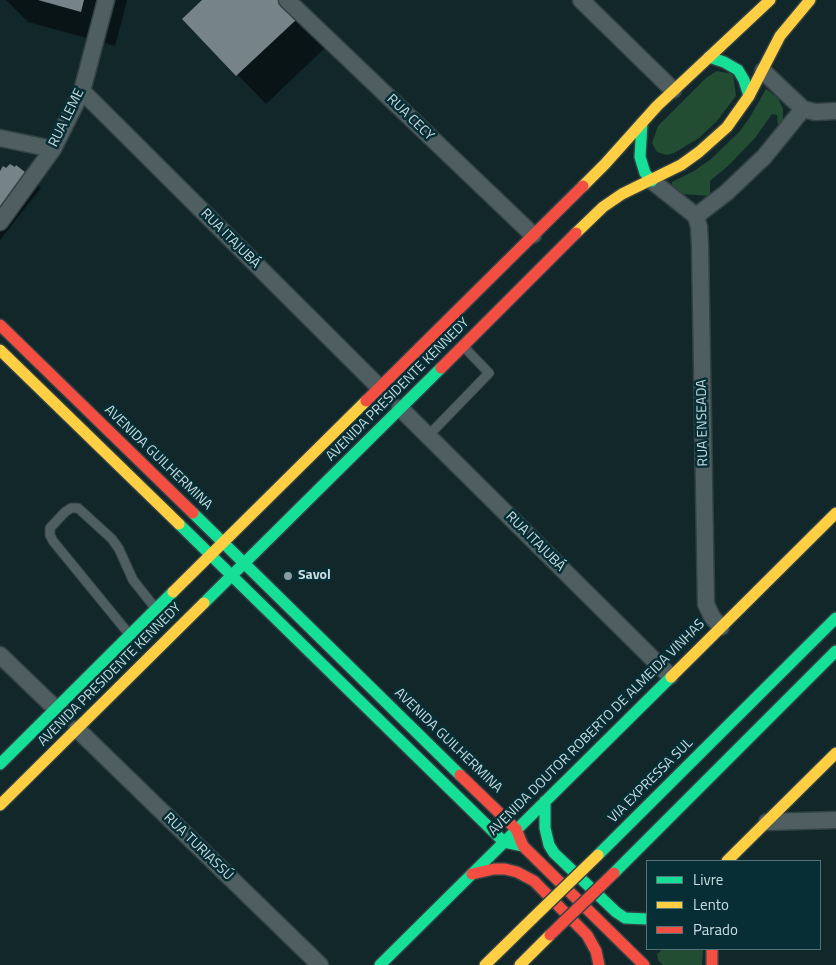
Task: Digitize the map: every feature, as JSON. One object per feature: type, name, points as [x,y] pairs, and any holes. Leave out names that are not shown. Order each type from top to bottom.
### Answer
[{"type":"main road","name":"AVENIDA PRESIDENTE KENNEDY","points":[[0,764],[605,164],[673,90],[770,0]]},
{"type":"main road","name":"AVENIDA PRESIDENTE KENNEDY","points":[[0,805],[603,207],[622,194],[652,181],[681,165],[727,127],[763,72],[780,36],[810,0]]},
{"type":"main road","points":[[709,57],[724,62],[738,70],[744,80],[749,96]]},
{"type":"main road","points":[[642,123],[640,157],[642,166],[652,181]]},
{"type":"main road","points":[[642,141],[658,160],[681,165]]},
{"type":"main road","name":"AVENIDA GUILHERMINA","points":[[0,325],[516,829],[523,846]]},
{"type":"main road","points":[[0,350],[504,842],[523,846],[637,951],[644,965]]},
{"type":"main road","name":"AVENIDA DOUTOR ROBERTO DE ALMEIDA VINHAS","points":[[380,965],[836,513]]},
{"type":"main road","name":"VIA EXPRESSA SUL","points":[[485,965],[836,618]]},
{"type":"main road","points":[[520,965],[836,651]]},
{"type":"main road","points":[[728,860],[836,753]]},
{"type":"main road","points":[[545,801],[545,828],[549,845],[554,853],[616,912],[625,918],[646,919]]},
{"type":"main road","points":[[472,874],[505,869],[517,872],[534,881],[588,935],[596,951],[599,965]]},
{"type":"main road","points":[[712,950],[712,965]]},
{"type":"main road","points":[[623,965],[637,951]]},
{"type":"street","name":"RUA LEME","points":[[0,222],[53,149],[82,91],[106,0]]},
{"type":"street","name":"RUA CECY","points":[[288,0],[533,235]]},
{"type":"street","points":[[581,0],[673,90]]},
{"type":"street","points":[[763,72],[803,109],[815,112],[836,111]]},
{"type":"street","name":"RUA ITAJUBÁ","points":[[82,91],[379,387]]},
{"type":"street","points":[[652,181],[696,216],[726,193],[764,158],[803,109]]},
{"type":"street","points":[[0,138],[53,149]]},
{"type":"street","name":"RUA ENSEADA","points":[[696,216],[700,245],[706,604],[712,617],[721,627]]},
{"type":"street","name":"RUA ITAJUBÁ","points":[[400,408],[670,676]]},
{"type":"street","points":[[0,655],[56,709]]},
{"type":"street","name":"RUA TURIASSÚ","points":[[77,729],[320,965]]},
{"type":"street","points":[[767,822],[836,820]]},
{"type":"lane","points":[[428,436],[489,373],[463,346]]},
{"type":"lane","points":[[130,635],[53,542],[50,528],[65,512],[71,508],[78,508],[112,539],[119,549],[133,580],[156,609]]},
{"type":"green space","points":[[717,71],[733,74],[736,96],[717,121],[699,138],[674,153],[667,155],[657,152],[652,143],[658,126],[707,77]]},
{"type":"green space","points":[[766,89],[778,98],[783,109],[783,120],[781,123],[778,126],[777,115],[772,114],[755,138],[729,165],[710,181],[710,196],[682,194],[672,187],[672,182],[694,171],[711,159],[740,131]]},
{"type":"green space","points":[[662,950],[703,950],[702,965],[663,965],[658,960],[657,954]]},
{"type":"building","points":[[38,0],[84,0],[81,12]]},
{"type":"building","points":[[202,0],[279,0],[297,19],[236,76],[182,19]]},
{"type":"building","points":[[10,164],[15,167],[16,165],[30,176],[0,215],[0,171],[3,166],[6,168]]},
{"type":"traffic: fast","points":[[709,57],[724,62],[738,70],[744,80],[749,96]]},
{"type":"traffic: fast","points":[[642,123],[640,157],[645,173],[652,181]]},
{"type":"traffic: fast","points":[[204,603],[441,368]]},
{"type":"traffic: fast","points":[[193,513],[460,775]]},
{"type":"traffic: fast","points":[[179,524],[504,842],[523,846]]},
{"type":"traffic: fast","points":[[0,764],[173,592]]},
{"type":"traffic: fast","points":[[598,855],[836,618]]},
{"type":"traffic: fast","points":[[614,873],[836,651]]},
{"type":"traffic: fast","points":[[380,965],[671,677]]},
{"type":"traffic: fast","points":[[545,801],[545,828],[549,845],[554,853],[616,912],[625,918],[646,919]]},
{"type":"traffic: slow","points":[[583,186],[657,106],[770,0]]},
{"type":"traffic: slow","points":[[576,233],[603,207],[622,194],[681,165],[727,127],[749,96],[780,36],[810,0]]},
{"type":"traffic: slow","points":[[0,350],[179,524]]},
{"type":"traffic: slow","points":[[173,592],[366,401]]},
{"type":"traffic: slow","points":[[671,677],[836,513]]},
{"type":"traffic: slow","points":[[0,805],[204,603]]},
{"type":"traffic: slow","points":[[728,860],[836,753]]},
{"type":"traffic: slow","points":[[533,918],[598,855]]},
{"type":"traffic: slow","points":[[485,965],[533,918]]},
{"type":"traffic: slow","points":[[520,965],[550,935]]},
{"type":"traffic: jam","points":[[366,401],[583,186]]},
{"type":"traffic: jam","points":[[441,368],[576,233]]},
{"type":"traffic: jam","points":[[0,325],[193,513]]},
{"type":"traffic: jam","points":[[460,775],[516,829],[523,846],[644,965]]},
{"type":"traffic: jam","points":[[472,874],[494,869],[505,869],[517,872],[534,881],[587,935],[596,951],[599,965]]},
{"type":"traffic: jam","points":[[550,935],[614,873]]},
{"type":"traffic: jam","points":[[712,950],[712,965]]},
{"type":"place","name":"Savol","points":[[288,576]]}]
